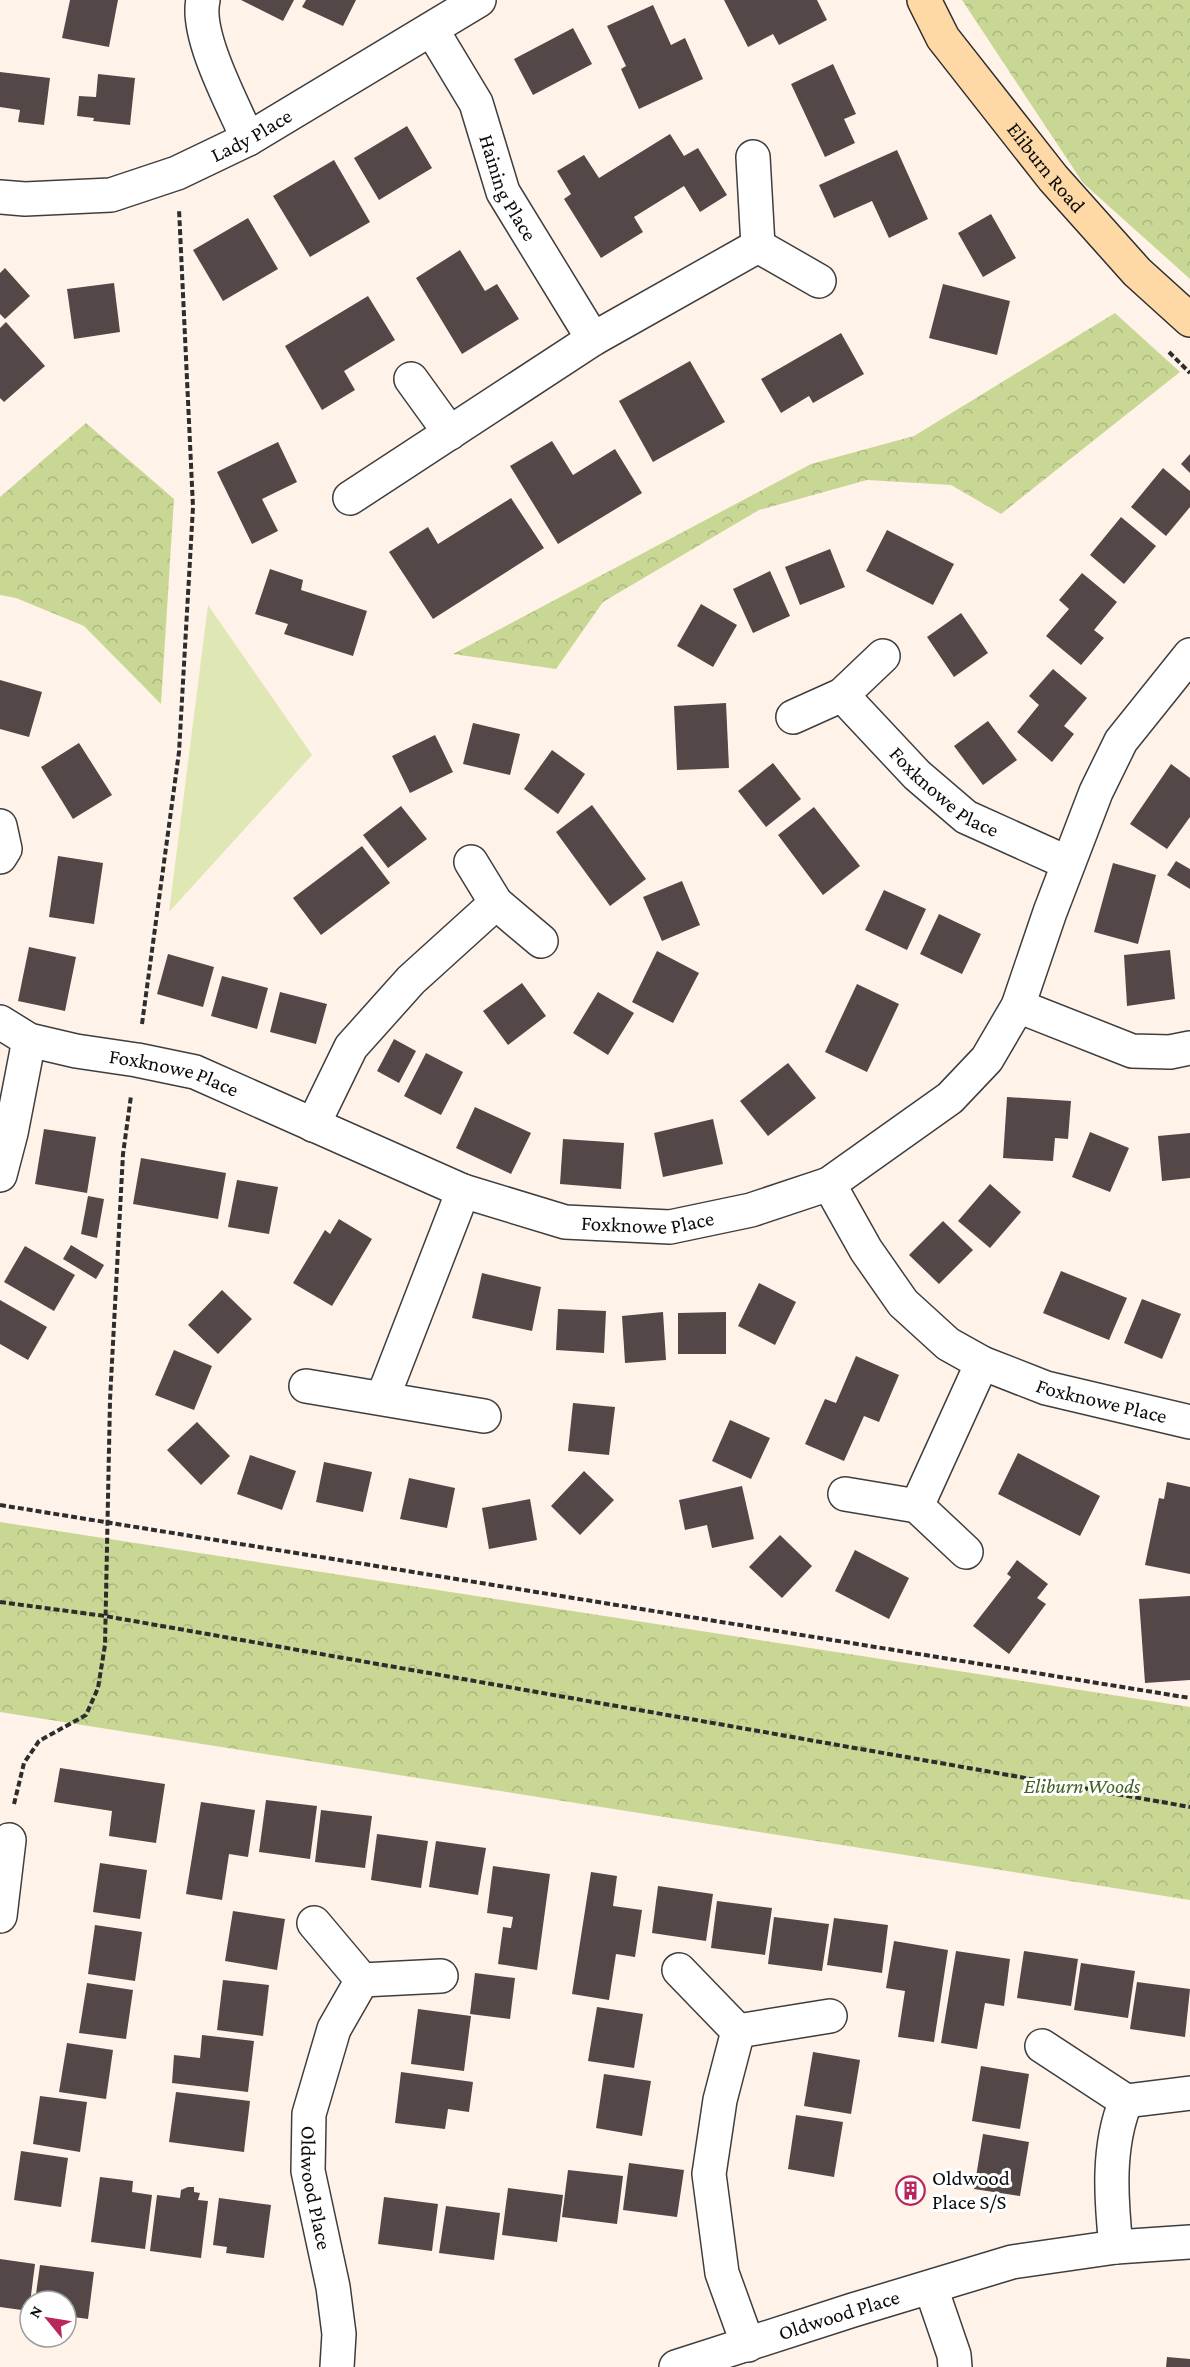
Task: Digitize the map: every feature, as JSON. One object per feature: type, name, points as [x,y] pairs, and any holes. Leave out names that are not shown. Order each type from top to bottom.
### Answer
[{"type":"street","points":[[202,0],[201,9],[211,55],[248,139]]},
{"type":"street","name":"Lady Place","points":[[0,197],[25,199],[111,195],[177,173],[248,139],[479,0]]},
{"type":"street","name":"Eliburn Road","points":[[924,0],[943,38],[1053,178],[1137,272],[1190,320]]},
{"type":"street","name":"Haining Place","points":[[432,30],[476,103],[503,192],[593,339]]},
{"type":"street","points":[[753,157],[758,246]]},
{"type":"street","points":[[350,498],[593,339],[758,246]]},
{"type":"street","points":[[758,246],[819,281]]},
{"type":"street","points":[[411,379],[450,433]]},
{"type":"street","name":"Foxknowe Place","points":[[0,1022],[29,1040],[76,1051],[195,1072],[463,1191],[565,1222],[670,1227],[751,1210],[829,1184],[950,1098],[987,1059],[1018,1006],[1068,863],[1096,792],[1121,741],[1190,655]]},
{"type":"street","points":[[793,717],[842,695],[883,656]]},
{"type":"street","name":"Foxknowe Place","points":[[842,695],[917,775],[966,817],[1068,863]]},
{"type":"street","points":[[0,826],[5,849],[0,857]]},
{"type":"street","points":[[471,862],[496,903],[541,941]]},
{"type":"street","points":[[313,1125],[351,1047],[411,980],[496,903]]},
{"type":"street","points":[[1018,1006],[1132,1052],[1170,1052],[1190,1048]]},
{"type":"street","points":[[0,1175],[11,1133],[29,1040]]},
{"type":"street","name":"Foxknowe Place","points":[[829,1184],[866,1250],[903,1303],[948,1344],[982,1363],[1046,1388],[1190,1422]]},
{"type":"street","points":[[382,1397],[463,1191]]},
{"type":"street","points":[[917,1506],[982,1363]]},
{"type":"street","points":[[306,1386],[484,1416]]},
{"type":"street","points":[[845,1494],[917,1506],[966,1552]]},
{"type":"street","points":[[0,1916],[9,1840]]},
{"type":"street","points":[[314,1923],[362,1980],[441,1977]]},
{"type":"street","points":[[679,1970],[738,2031]]},
{"type":"street","name":"Oldwood Place","points":[[337,2367],[339,2334],[333,2287],[308,2170],[309,2114],[334,2029],[362,1980]]},
{"type":"street","points":[[738,2031],[830,2016]]},
{"type":"street","points":[[738,2031],[720,2100],[709,2174],[722,2273],[748,2345]]},
{"type":"street","points":[[1042,2046],[1126,2101],[1190,2093]]},
{"type":"street","points":[[1116,2247],[1111,2194],[1118,2119],[1126,2101]]},
{"type":"street","name":"Oldwood Place","points":[[676,2367],[1012,2262],[1116,2247],[1190,2242]]},
{"type":"street","points":[[931,2288],[954,2355],[955,2367]]},
{"type":"path","points":[[0,1505],[1190,1698]]},
{"type":"path","points":[[0,1602],[117,1618],[1190,1806]]},
{"type":"green space","points":[[962,0],[1190,0],[1190,279],[1083,183]]},
{"type":"green space","points":[[1115,313],[1180,372],[1001,514],[951,485],[867,480],[759,510],[603,602],[556,669],[453,654],[811,464],[914,436]]},
{"type":"green space","points":[[86,423],[174,499],[161,704],[84,626],[16,598],[0,595],[0,497]]},
{"type":"green space","points":[[208,605],[312,755],[169,912]]},
{"type":"green space","name":"Eliburn Woods","points":[[0,1522],[1190,1707],[1190,1900],[0,1712]]},
{"type":"building","points":[[70,0],[118,0],[109,47],[62,38]]},
{"type":"building","points":[[241,0],[294,0],[283,21]]},
{"type":"building","points":[[306,0],[356,0],[343,26],[302,7]]},
{"type":"building","points":[[724,0],[817,0],[827,20],[779,45],[773,34],[748,47]]},
{"type":"building","points":[[653,5],[671,45],[685,38],[703,79],[639,109],[621,69],[626,66],[607,26]]},
{"type":"building","points":[[573,28],[592,64],[533,95],[514,59]]},
{"type":"building","points":[[833,64],[856,114],[844,119],[855,143],[825,157],[791,84]]},
{"type":"building","points":[[0,72],[50,78],[44,125],[18,122],[20,110],[0,107]]},
{"type":"building","points":[[98,74],[135,78],[130,125],[93,121],[94,118],[77,116],[79,96],[96,97]]},
{"type":"building","points":[[407,126],[432,168],[379,200],[354,158]]},
{"type":"building","points":[[670,134],[684,156],[698,148],[727,195],[700,212],[684,186],[634,217],[643,232],[601,258],[564,199],[571,194],[557,171],[584,155],[599,178]]},
{"type":"building","points":[[897,150],[928,219],[889,238],[872,201],[834,218],[819,185]]},
{"type":"building","points":[[334,160],[370,222],[310,257],[273,196]]},
{"type":"building","points":[[991,214],[1016,258],[983,277],[958,233]]},
{"type":"building","points":[[248,218],[278,269],[223,301],[193,250]]},
{"type":"building","points":[[460,250],[485,291],[497,284],[519,319],[462,354],[416,278]]},
{"type":"building","points":[[5,268],[30,296],[5,319],[0,314],[0,273]]},
{"type":"building","points":[[114,283],[120,332],[74,339],[67,289]]},
{"type":"building","points":[[943,284],[1010,301],[997,355],[929,338]]},
{"type":"building","points":[[368,296],[395,340],[344,371],[355,390],[322,410],[285,346]]},
{"type":"building","points":[[6,322],[45,366],[4,402],[0,398],[0,328]]},
{"type":"building","points":[[841,333],[864,374],[813,403],[809,396],[781,413],[761,379]]},
{"type":"building","points":[[690,361],[725,422],[653,462],[619,401]]},
{"type":"building","points":[[552,441],[573,475],[615,449],[642,493],[558,544],[510,466]]},
{"type":"building","points":[[278,442],[297,482],[262,499],[278,531],[252,544],[217,472]]},
{"type":"building","points":[[1190,454],[1190,473],[1181,464]]},
{"type":"building","points":[[1163,468],[1190,491],[1190,507],[1166,536],[1131,507]]},
{"type":"building","points":[[511,498],[544,548],[433,619],[389,552],[428,527],[438,544]]},
{"type":"building","points":[[1121,517],[1156,546],[1124,584],[1090,555]]},
{"type":"building","points":[[887,530],[954,564],[933,605],[866,571]]},
{"type":"building","points":[[830,549],[845,587],[800,605],[785,567]]},
{"type":"building","points":[[270,569],[303,580],[301,590],[367,611],[353,656],[284,634],[288,624],[255,614]]},
{"type":"building","points":[[770,571],[790,616],[753,633],[733,589]]},
{"type":"building","points":[[1082,573],[1117,602],[1094,630],[1104,638],[1081,665],[1046,636],[1069,609],[1059,600]]},
{"type":"building","points":[[701,604],[737,625],[713,667],[677,646]]},
{"type":"building","points":[[961,613],[988,653],[954,677],[927,637]]},
{"type":"building","points":[[1053,669],[1087,698],[1064,726],[1074,734],[1052,762],[1017,732],[1039,705],[1029,696]]},
{"type":"building","points":[[0,680],[42,692],[29,737],[0,729]]},
{"type":"building","points":[[726,703],[729,768],[677,770],[674,706]]},
{"type":"building","points":[[988,721],[1017,760],[983,785],[954,746]]},
{"type":"building","points":[[473,723],[520,734],[510,775],[463,764]]},
{"type":"building","points":[[435,735],[453,772],[410,793],[392,756]]},
{"type":"building","points":[[79,743],[112,795],[73,819],[41,767]]},
{"type":"building","points":[[552,750],[585,774],[558,814],[524,789]]},
{"type":"building","points":[[773,763],[801,799],[766,827],[738,791]]},
{"type":"building","points":[[1171,764],[1190,778],[1190,817],[1167,849],[1130,824]]},
{"type":"building","points":[[592,805],[646,879],[610,906],[556,832]]},
{"type":"building","points":[[401,806],[427,839],[388,868],[363,835]]},
{"type":"building","points":[[814,807],[860,866],[823,895],[778,835]]},
{"type":"building","points":[[362,846],[390,883],[321,935],[293,898]]},
{"type":"building","points":[[58,856],[103,863],[94,924],[49,917]]},
{"type":"building","points":[[1176,861],[1190,869],[1190,889],[1167,875]]},
{"type":"building","points":[[1113,863],[1156,875],[1138,944],[1094,932]]},
{"type":"building","points":[[682,881],[700,925],[662,941],[643,897]]},
{"type":"building","points":[[884,890],[926,909],[907,950],[865,930]]},
{"type":"building","points":[[939,914],[981,934],[962,974],[920,954]]},
{"type":"building","points":[[29,947],[76,957],[65,1011],[18,1001]]},
{"type":"building","points":[[1170,950],[1175,999],[1127,1006],[1124,955]]},
{"type":"building","points":[[657,951],[699,973],[673,1023],[632,1002]]},
{"type":"building","points":[[168,954],[214,967],[203,1007],[157,994]]},
{"type":"building","points":[[222,976],[268,988],[257,1029],[211,1016]]},
{"type":"building","points":[[522,983],[546,1016],[508,1045],[483,1011]]},
{"type":"building","points":[[857,984],[899,1004],[867,1072],[825,1052]]},
{"type":"building","points":[[280,992],[327,1004],[316,1044],[270,1032]]},
{"type":"building","points":[[598,992],[634,1013],[608,1055],[573,1033]]},
{"type":"building","points":[[394,1039],[416,1051],[399,1083],[377,1071]]},
{"type":"building","points":[[426,1053],[463,1072],[441,1115],[404,1096]]},
{"type":"building","points":[[788,1063],[816,1098],[768,1136],[740,1101]]},
{"type":"building","points":[[1007,1097],[1071,1101],[1068,1139],[1055,1138],[1053,1161],[1003,1158]]},
{"type":"building","points":[[475,1107],[531,1133],[511,1174],[456,1148]]},
{"type":"building","points":[[713,1119],[723,1164],[663,1177],[654,1133]]},
{"type":"building","points":[[44,1129],[96,1137],[87,1193],[35,1184]]},
{"type":"building","points":[[1090,1132],[1129,1148],[1110,1192],[1072,1177]]},
{"type":"building","points":[[1190,1133],[1190,1178],[1162,1181],[1158,1136]]},
{"type":"building","points":[[563,1139],[624,1143],[621,1189],[560,1184]]},
{"type":"building","points":[[141,1158],[226,1173],[218,1219],[133,1204]]},
{"type":"building","points":[[237,1180],[278,1187],[269,1234],[228,1227]]},
{"type":"building","points":[[990,1184],[1021,1212],[990,1248],[958,1221]]},
{"type":"building","points":[[88,1196],[104,1199],[97,1238],[81,1234]]},
{"type":"building","points":[[339,1219],[372,1239],[332,1306],[293,1283],[325,1230],[330,1234]]},
{"type":"building","points":[[943,1221],[973,1250],[939,1284],[909,1255]]},
{"type":"building","points":[[71,1245],[104,1265],[96,1279],[63,1259]]},
{"type":"building","points":[[25,1246],[75,1275],[54,1311],[4,1282]]},
{"type":"building","points":[[1061,1271],[1127,1298],[1109,1340],[1043,1313]]},
{"type":"building","points":[[482,1273],[541,1287],[532,1331],[472,1318]]},
{"type":"building","points":[[759,1283],[796,1302],[775,1345],[738,1326]]},
{"type":"building","points":[[222,1290],[252,1319],[218,1354],[188,1325]]},
{"type":"building","points":[[1142,1299],[1181,1314],[1162,1359],[1124,1343]]},
{"type":"building","points":[[0,1300],[47,1327],[28,1360],[0,1344]]},
{"type":"building","points":[[558,1309],[606,1311],[604,1353],[556,1350]]},
{"type":"building","points":[[663,1312],[666,1360],[625,1363],[622,1316]]},
{"type":"building","points":[[726,1312],[726,1354],[678,1354],[678,1313]]},
{"type":"building","points":[[174,1350],[212,1366],[194,1410],[155,1395]]},
{"type":"building","points":[[856,1356],[899,1375],[879,1422],[864,1416],[844,1461],[805,1444],[825,1399],[836,1403]]},
{"type":"building","points":[[573,1403],[615,1407],[609,1455],[568,1451]]},
{"type":"building","points":[[730,1420],[770,1438],[751,1479],[712,1461]]},
{"type":"building","points":[[197,1422],[230,1456],[201,1485],[167,1450]]},
{"type":"building","points":[[1018,1453],[1100,1496],[1080,1536],[998,1494]]},
{"type":"building","points":[[250,1455],[296,1471],[282,1510],[237,1494]]},
{"type":"building","points":[[324,1462],[372,1472],[363,1512],[316,1502]]},
{"type":"building","points":[[584,1471],[614,1500],[580,1535],[551,1506]]},
{"type":"building","points":[[409,1478],[455,1488],[447,1528],[400,1519]]},
{"type":"building","points":[[1167,1482],[1190,1487],[1190,1574],[1145,1565],[1159,1498],[1164,1499]]},
{"type":"building","points":[[742,1486],[754,1539],[712,1548],[707,1525],[685,1530],[679,1500]]},
{"type":"building","points":[[530,1499],[537,1540],[489,1549],[482,1508]]},
{"type":"building","points":[[780,1535],[812,1566],[782,1598],[749,1567]]},
{"type":"building","points":[[855,1550],[909,1578],[889,1619],[835,1591]]},
{"type":"building","points":[[1017,1560],[1048,1584],[1037,1598],[1046,1604],[1009,1654],[973,1626],[1011,1577],[1007,1574]]},
{"type":"building","points":[[1190,1596],[1190,1680],[1145,1683],[1139,1599]]},
{"type":"building","points":[[60,1768],[165,1784],[156,1843],[109,1836],[112,1811],[54,1802]]},
{"type":"building","points":[[266,1800],[317,1806],[310,1859],[259,1852]]},
{"type":"building","points":[[201,1802],[255,1810],[248,1857],[229,1854],[222,1900],[186,1894]]},
{"type":"building","points":[[321,1810],[372,1816],[365,1868],[315,1862]]},
{"type":"building","points":[[377,1834],[428,1841],[421,1888],[371,1880]]},
{"type":"building","points":[[436,1841],[486,1848],[478,1895],[429,1887]]},
{"type":"building","points":[[100,1863],[147,1870],[140,1919],[93,1912]]},
{"type":"building","points":[[493,1866],[550,1874],[537,1970],[498,1964],[503,1927],[511,1928],[513,1917],[487,1913]]},
{"type":"building","points":[[591,1872],[617,1876],[613,1906],[642,1910],[635,1957],[616,1954],[609,2000],[572,1994]]},
{"type":"building","points":[[658,1886],[713,1894],[706,1941],[652,1933]]},
{"type":"building","points":[[717,1901],[772,1908],[765,1955],[711,1948]]},
{"type":"building","points":[[233,1911],[285,1919],[277,1970],[225,1961]]},
{"type":"building","points":[[774,1917],[829,1924],[822,1971],[768,1964]]},
{"type":"building","points":[[834,1918],[888,1925],[882,1973],[827,1965]]},
{"type":"building","points":[[95,1925],[142,1932],[135,1981],[88,1974]]},
{"type":"building","points":[[894,1941],[948,1950],[934,2042],[898,2037],[905,1991],[886,1988]]},
{"type":"building","points":[[956,1951],[1010,1959],[1004,2006],[985,2003],[977,2049],[941,2043]]},
{"type":"building","points":[[1024,1951],[1078,1959],[1071,2006],[1017,1998]]},
{"type":"building","points":[[1081,1963],[1135,1971],[1128,2018],[1074,2010]]},
{"type":"building","points":[[475,1973],[515,1978],[510,2019],[470,2014]]},
{"type":"building","points":[[223,1980],[269,1985],[263,2036],[217,2030]]},
{"type":"building","points":[[1137,1982],[1190,1989],[1185,2037],[1130,2029]]},
{"type":"building","points":[[87,1983],[133,1990],[126,2039],[79,2033]]},
{"type":"building","points":[[597,2007],[643,2014],[634,2068],[588,2061]]},
{"type":"building","points":[[418,2009],[471,2016],[464,2071],[411,2064]]},
{"type":"building","points":[[202,2035],[254,2041],[248,2092],[172,2083],[174,2055],[200,2058]]},
{"type":"building","points":[[67,2043],[113,2050],[106,2099],[59,2092]]},
{"type":"building","points":[[813,2052],[860,2060],[851,2114],[804,2106]]},
{"type":"building","points":[[981,2066],[1029,2074],[1020,2129],[972,2121]]},
{"type":"building","points":[[401,2072],[473,2082],[469,2112],[448,2109],[445,2129],[395,2123]]},
{"type":"building","points":[[604,2074],[651,2081],[642,2136],[596,2128]]},
{"type":"building","points":[[176,2092],[250,2101],[244,2152],[169,2142]]},
{"type":"building","points":[[40,2096],[87,2102],[80,2152],[33,2144]]},
{"type":"building","points":[[796,2115],[843,2122],[834,2177],[788,2169]]},
{"type":"building","points":[[983,2134],[1029,2142],[1020,2196],[974,2189]]},
{"type":"building","points":[[21,2151],[68,2158],[61,2207],[14,2200]]},
{"type":"building","points":[[629,2163],[684,2170],[677,2217],[623,2210]]},
{"type":"building","points":[[568,2170],[623,2176],[617,2224],[562,2217]]},
{"type":"building","points":[[100,2177],[133,2181],[132,2192],[152,2195],[145,2249],[91,2242]]},
{"type":"building","name":"Oldwood Place S/S","points":[[905,2182],[920,2184],[918,2199],[902,2197]]},
{"type":"building","points":[[194,2187],[194,2192],[200,2193],[198,2200],[208,2201],[201,2258],[150,2251],[157,2195],[180,2198],[181,2190]]},
{"type":"building","points":[[508,2188],[563,2195],[557,2242],[502,2235]]},
{"type":"building","points":[[384,2197],[438,2204],[432,2251],[378,2244]]},
{"type":"building","points":[[219,2198],[271,2205],[264,2258],[226,2253],[227,2247],[213,2245]]},
{"type":"building","points":[[446,2206],[500,2213],[494,2260],[439,2253]]},
{"type":"building","points":[[0,2259],[35,2264],[32,2289],[18,2289],[18,2309],[0,2307]]},
{"type":"building","points":[[40,2265],[94,2272],[88,2319],[78,2318],[78,2289],[37,2289]]},
{"type":"building","points":[[1167,2357],[1190,2359],[1190,2367],[1166,2367]]},
{"type":"place","name":"Oldwood Place S/S","points":[[911,2190]]}]
